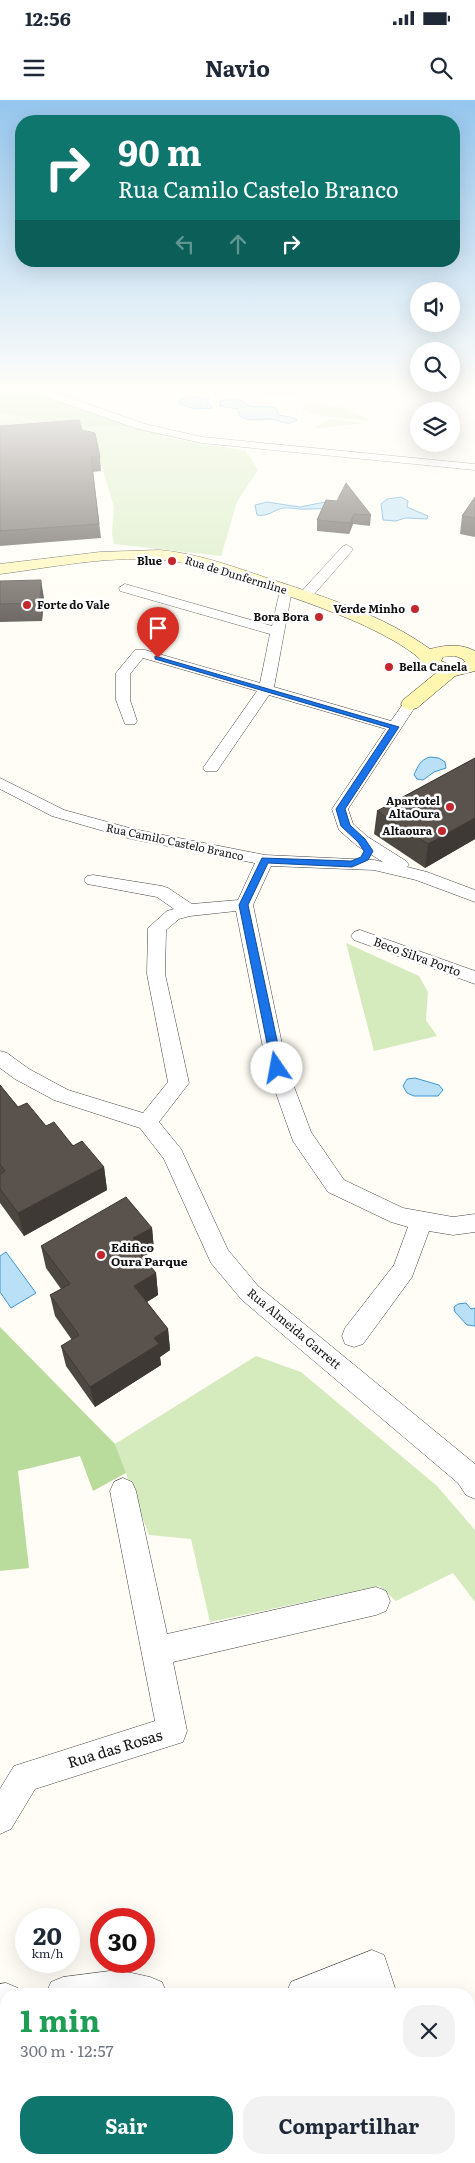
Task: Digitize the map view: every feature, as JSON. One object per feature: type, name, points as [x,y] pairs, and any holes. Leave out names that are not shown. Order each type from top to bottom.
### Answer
[{"type":"street","points":[[305,596],[347,549]]},
{"type":"street","name":"Rua de Dunfermline","points":[[0,569],[111,557],[162,555],[188,559],[334,607],[439,656]]},
{"type":"street","points":[[125,588],[277,632]]},
{"type":"street","points":[[211,768],[266,689],[286,590]]},
{"type":"street","points":[[420,876],[362,841],[346,826],[340,809],[410,704],[414,692],[439,656],[475,635]]},
{"type":"street","points":[[410,704],[453,671],[474,663],[463,651],[439,656]]},
{"type":"street","points":[[130,721],[123,700],[124,673],[140,653],[394,727]]},
{"type":"street","points":[[439,656],[436,667],[453,671]]},
{"type":"street","name":"Rua Camilo Castelo Branco","points":[[0,783],[58,814],[106,828],[265,860],[374,865],[420,876],[475,896]]},
{"type":"street","points":[[352,864],[364,858],[368,851],[362,841]]},
{"type":"street","points":[[265,860],[244,905],[277,1068],[301,1136],[336,1186],[399,1216],[453,1226],[475,1223]]},
{"type":"street","points":[[94,880],[162,892],[189,910]]},
{"type":"street","points":[[0,1058],[22,1074],[61,1095],[147,1122],[179,1083],[156,974],[157,928],[173,915],[189,910],[244,905]]},
{"type":"street","name":"Beco Silva Porto","points":[[360,936],[475,978]]},
{"type":"street","name":"Rua Almeida Garrett","points":[[147,1122],[173,1156],[219,1256],[250,1293],[467,1474],[475,1486]]},
{"type":"street","points":[[354,1336],[404,1270],[422,1220]]},
{"type":"street","name":"Rua das Rosas","points":[[0,1818],[25,1777],[172,1732],[123,1490]]},
{"type":"street","points":[[156,1651],[376,1601]]},
{"type":"street","points":[[318,1988],[372,1967],[378,1988]]},
{"type":"street","points":[[110,1988],[123,1988]]},
{"type":"green space","points":[[107,483],[249,483],[237,502],[221,556],[114,544],[112,534],[114,507]]},
{"type":"green space","points":[[346,943],[419,976],[428,992],[426,1020],[437,1036],[374,1051]]},
{"type":"green space","points":[[0,1327],[115,1444],[126,1473],[93,1491],[80,1456],[18,1471],[29,1568],[0,1571]]},
{"type":"green space","points":[[256,1356],[301,1372],[437,1486],[475,1530],[475,1602],[453,1573],[396,1601],[379,1586],[210,1622],[191,1539],[149,1535],[115,1444]]},
{"type":"water","points":[[401,497],[408,501],[407,507],[428,516],[427,519],[383,520],[381,504],[387,499]]},
{"type":"water","points":[[330,501],[338,509],[283,508],[268,514],[257,515],[255,505],[267,502],[300,507]]},
{"type":"water","points":[[430,757],[439,758],[445,762],[446,768],[434,772],[423,780],[417,779],[414,775],[418,766]]},
{"type":"water","points":[[415,1078],[439,1085],[443,1090],[438,1096],[414,1096],[407,1093],[403,1086],[407,1079]]},
{"type":"water","points":[[6,1252],[36,1293],[11,1308],[0,1292],[0,1256]]},
{"type":"water","points":[[466,1303],[471,1309],[475,1308],[475,1326],[467,1325],[455,1312],[454,1307],[458,1304]]},
{"type":"building","points":[[0,483],[94,483],[99,524],[0,531]]},
{"type":"building","points":[[346,483],[371,515],[354,514],[350,523],[317,520],[326,500],[337,501]]},
{"type":"building","points":[[475,497],[475,518],[462,516]]},
{"type":"building","points":[[41,580],[40,603],[0,604],[0,581]]},
{"type":"building","points":[[475,758],[475,818],[428,844],[377,811]]},
{"type":"building","points":[[0,1085],[18,1107],[27,1103],[46,1126],[54,1122],[73,1146],[82,1141],[104,1167],[18,1213],[0,1189],[0,1174],[5,1171],[0,1164]]},
{"type":"building","points":[[126,1197],[152,1228],[133,1238],[141,1248],[137,1250],[156,1273],[134,1286],[168,1329],[154,1338],[159,1344],[90,1387],[61,1346],[79,1335],[50,1295],[70,1284],[41,1246]]},
{"type":"place","name":"Blue","points":[[172,561]]},
{"type":"place","name":"Forte do Vale","points":[[27,605]]},
{"type":"place","name":"Verde Minho","points":[[415,609]]},
{"type":"place","name":"Bora Bora","points":[[319,617]]},
{"type":"place","name":"Bella Canela","points":[[389,667]]},
{"type":"place","name":"Apartotel AltaOura","points":[[450,807]]},
{"type":"place","name":"Altaoura","points":[[442,831]]},
{"type":"place","name":"Edifico Oura Parque","points":[[101,1255]]},
{"type":"route","points":[[158,658],[394,727],[340,809],[346,826],[362,841],[368,851],[364,858],[352,864],[265,860],[252,884],[244,905],[277,1068]]}]
